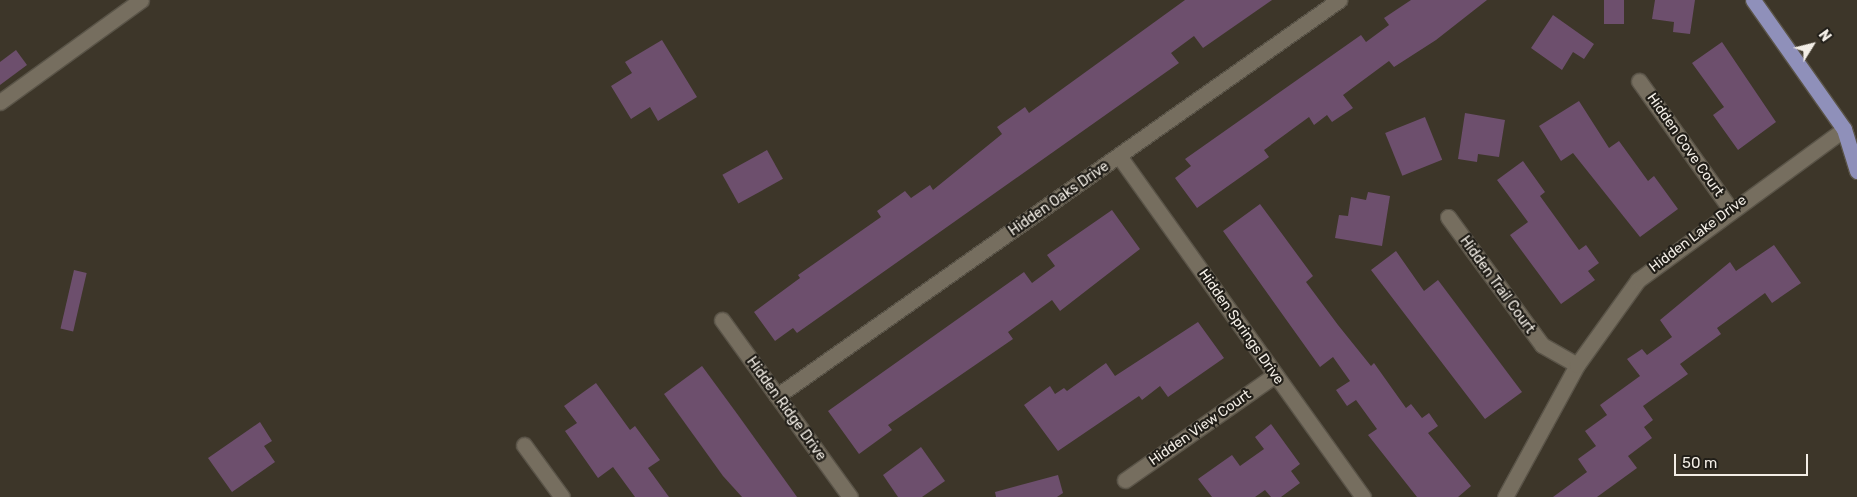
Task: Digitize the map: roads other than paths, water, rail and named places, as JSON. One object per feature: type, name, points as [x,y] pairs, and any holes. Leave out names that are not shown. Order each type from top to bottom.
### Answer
[{"type":"main road","points":[[1752,0],[1850,132],[1857,171]]},
{"type":"street","points":[[0,102],[141,0]]},
{"type":"street","name":"Hidden Oaks Drive","points":[[777,396],[1339,0]]},
{"type":"street","name":"Hidden Cove Court","points":[[1639,81],[1731,210]]},
{"type":"street","name":"Hidden Lake Drive","points":[[1505,497],[1577,365],[1638,280],[1731,210],[1850,132]]},
{"type":"street","name":"Hidden Springs Drive","points":[[1119,156],[1363,497]]},
{"type":"street","name":"Hidden Trail Court","points":[[1448,217],[1542,345],[1577,365]]},
{"type":"street","name":"Hidden Ridge Drive","points":[[722,320],[850,497]]},
{"type":"street","name":"Hidden View Court","points":[[1125,480],[1274,375]]},
{"type":"street","points":[[524,445],[562,497]]}]
